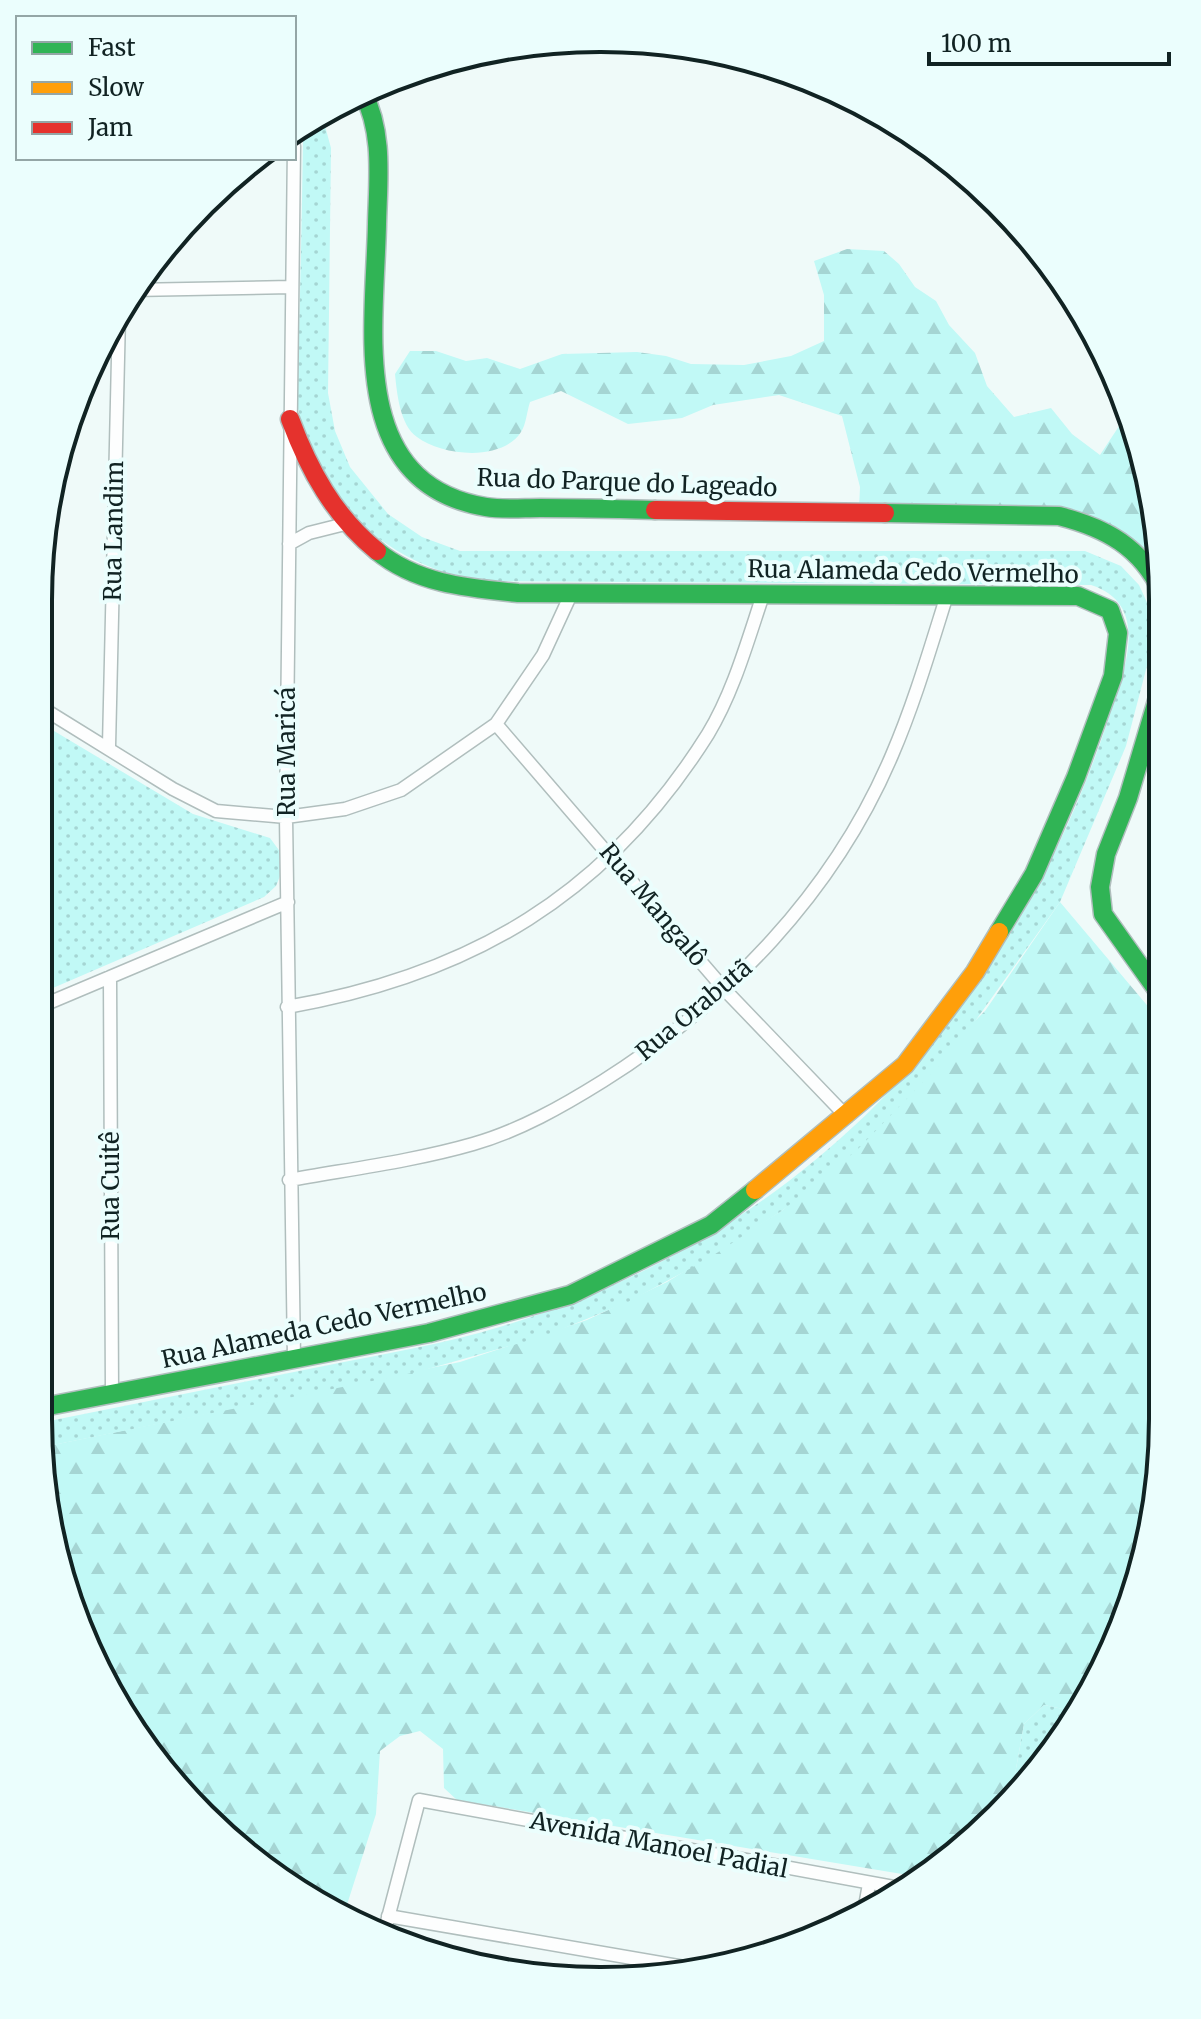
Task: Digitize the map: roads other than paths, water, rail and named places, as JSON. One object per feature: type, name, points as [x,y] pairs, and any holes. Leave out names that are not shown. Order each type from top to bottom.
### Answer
[{"type":"street","name":"Rua do Parque do Lageado","points":[[370,104],[374,111],[378,174],[376,401],[397,455],[415,475],[441,493],[486,507],[1059,516],[1093,524],[1130,545],[1148,565]]},
{"type":"street","name":"Rua Maricá","points":[[294,1359],[286,817],[291,287],[296,155]]},
{"type":"street","points":[[149,290],[291,287]]},
{"type":"street","name":"Rua Landim","points":[[109,746],[118,339]]},
{"type":"street","name":"Rua Alameda Cedo Vermelho","points":[[52,1405],[429,1333],[570,1295],[711,1225],[847,1117],[905,1065],[975,972],[1034,874],[1113,676],[1118,633],[1110,610],[1078,596],[572,592],[443,585],[404,569],[330,504],[304,460],[290,419]]},
{"type":"street","points":[[289,544],[319,530],[349,523]]},
{"type":"street","points":[[52,713],[109,746],[173,789],[216,811],[286,817],[345,809],[401,790],[496,724],[543,655],[572,592]]},
{"type":"street","points":[[287,1007],[337,998],[401,980],[487,946],[549,907],[611,855],[708,733],[736,675],[764,592]]},
{"type":"street","name":"Rua Orabutã","points":[[289,1180],[474,1144],[556,1110],[652,1050],[725,990],[806,901],[848,836],[891,757],[947,595]]},
{"type":"street","name":"Rua Mangalô","points":[[496,724],[725,990],[847,1117]]},
{"type":"street","points":[[1149,728],[1128,798],[1106,854],[1100,887],[1103,914],[1149,979]]},
{"type":"street","points":[[52,1002],[288,902]]},
{"type":"street","name":"Rua Cuitê","points":[[110,977],[112,1394]]},
{"type":"street","name":"Avenida Manoel Padial","points":[[388,1916],[419,1800],[887,1886]]},
{"type":"street","points":[[866,1898],[869,1884]]},
{"type":"street","points":[[386,1923],[388,1916],[662,1963]]}]
